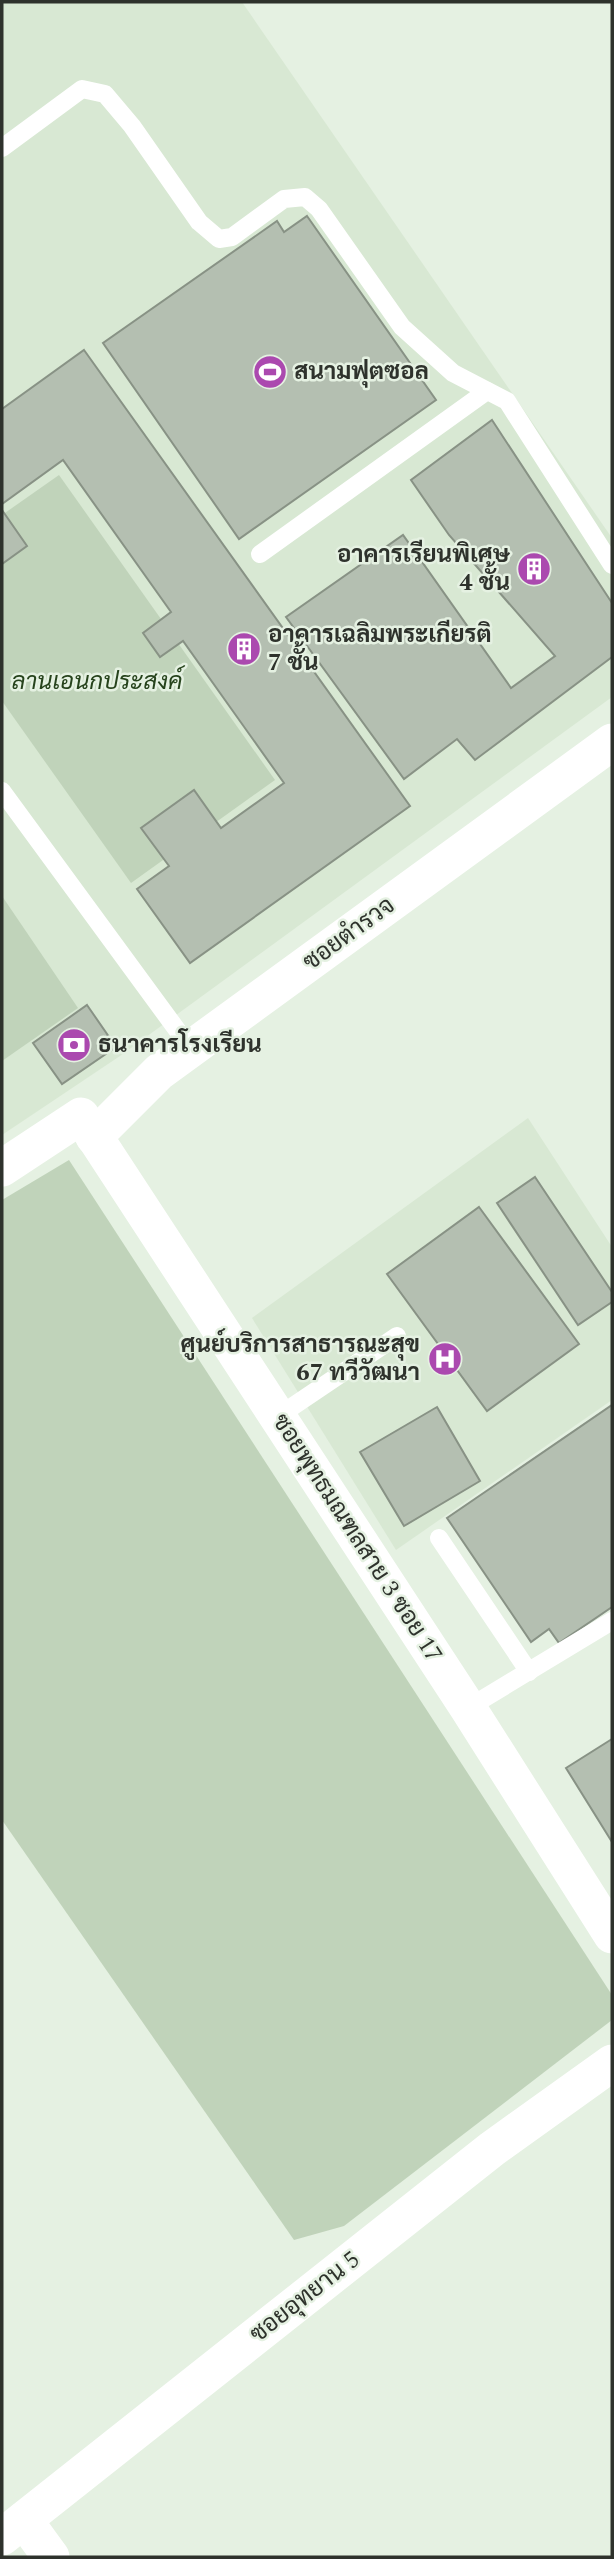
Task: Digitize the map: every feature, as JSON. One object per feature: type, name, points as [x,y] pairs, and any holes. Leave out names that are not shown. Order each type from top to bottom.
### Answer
[{"type":"street","name":"ซอยตำรวจ","points":[[94,1137],[159,1072],[612,742]]},
{"type":"street","name":"ซอยพุทธมณฑลสาย 3 ซอย 17","points":[[2,1168],[80,1116],[468,1708],[612,1936]]},
{"type":"street","name":"ซอยอุทยาน 5","points":[[13,2528],[492,2150],[612,2063]]},
{"type":"street","points":[[13,2528],[51,2557]]},
{"type":"lane","points":[[2,148],[82,89],[105,94],[132,126],[199,222],[219,239],[232,237],[284,199],[305,197],[319,209],[402,327],[453,373],[507,401],[612,565]]},
{"type":"lane","points":[[260,554],[487,391]]},
{"type":"lane","points":[[2,791],[191,1049]]},
{"type":"lane","points":[[277,1417],[397,1336]]},
{"type":"lane","points":[[439,1538],[529,1672]]},
{"type":"lane","points":[[468,1708],[612,1621]]},
{"type":"shaded area","points":[[2,2],[242,2],[612,538],[612,697],[120,1056],[2,1135]]},
{"type":"shaded area","name":"ศูนย์บริการสาธารณะสุข 67 ทวีวัฒนา","points":[[528,1118],[612,1247],[612,1400],[396,1550],[252,1318]]},
{"type":"green space","name":"ลานเอนกประสงค์","points":[[59,475],[275,780],[131,883],[2,701],[2,515]]},
{"type":"green space","points":[[2,896],[78,1008],[2,1061]]},
{"type":"green space","points":[[69,1160],[612,1995],[612,2020],[344,2226],[294,2240],[2,1820],[2,1200]]},
{"type":"building","name":"สนามฟุตซอล","points":[[307,216],[436,400],[239,539],[103,343],[277,221],[284,232]]},
{"type":"building","name":"อาคารเฉลิมพระเกียรติ 7 ชั้น","points":[[84,350],[410,806],[190,963],[137,889],[169,866],[141,828],[194,790],[221,828],[284,783],[183,641],[160,657],[143,633],[171,612],[63,460],[2,504],[2,409]]},
{"type":"building","name":"อาคารเรียนพิเศษ 4 ชั้น","points":[[492,420],[612,603],[612,657],[475,760],[457,739],[404,779],[286,617],[403,535],[511,688],[555,656],[449,535],[411,480]]},
{"type":"building","points":[[2,510],[27,546],[2,564]]},
{"type":"building","name":"ธนาคารโรงเรียน","points":[[87,1005],[116,1047],[62,1084],[33,1043]]},
{"type":"building","points":[[535,1177],[612,1292],[612,1302],[578,1325],[497,1203]]},
{"type":"building","points":[[479,1207],[579,1344],[487,1411],[387,1274]]},
{"type":"building","points":[[612,1405],[612,1607],[559,1643],[549,1629],[531,1642],[447,1518]]},
{"type":"building","points":[[437,1407],[480,1481],[404,1526],[360,1452]]},
{"type":"building","points":[[612,1739],[612,1842],[566,1768]]},
{"type":"place","name":"สนามฟุตซอล","points":[[270,372]]},
{"type":"place","name":"อาคารเรียนพิเศษ 4 ชั้น","points":[[534,569]]},
{"type":"place","name":"อาคารเฉลิมพระเกียรติ 7 ชั้น","points":[[244,649]]},
{"type":"place","name":"ธนาคารโรงเรียน","points":[[74,1045]]},
{"type":"place","name":"ศูนย์บริการสาธารณะสุข 67 ทวีวัฒนา","points":[[445,1359]]}]
